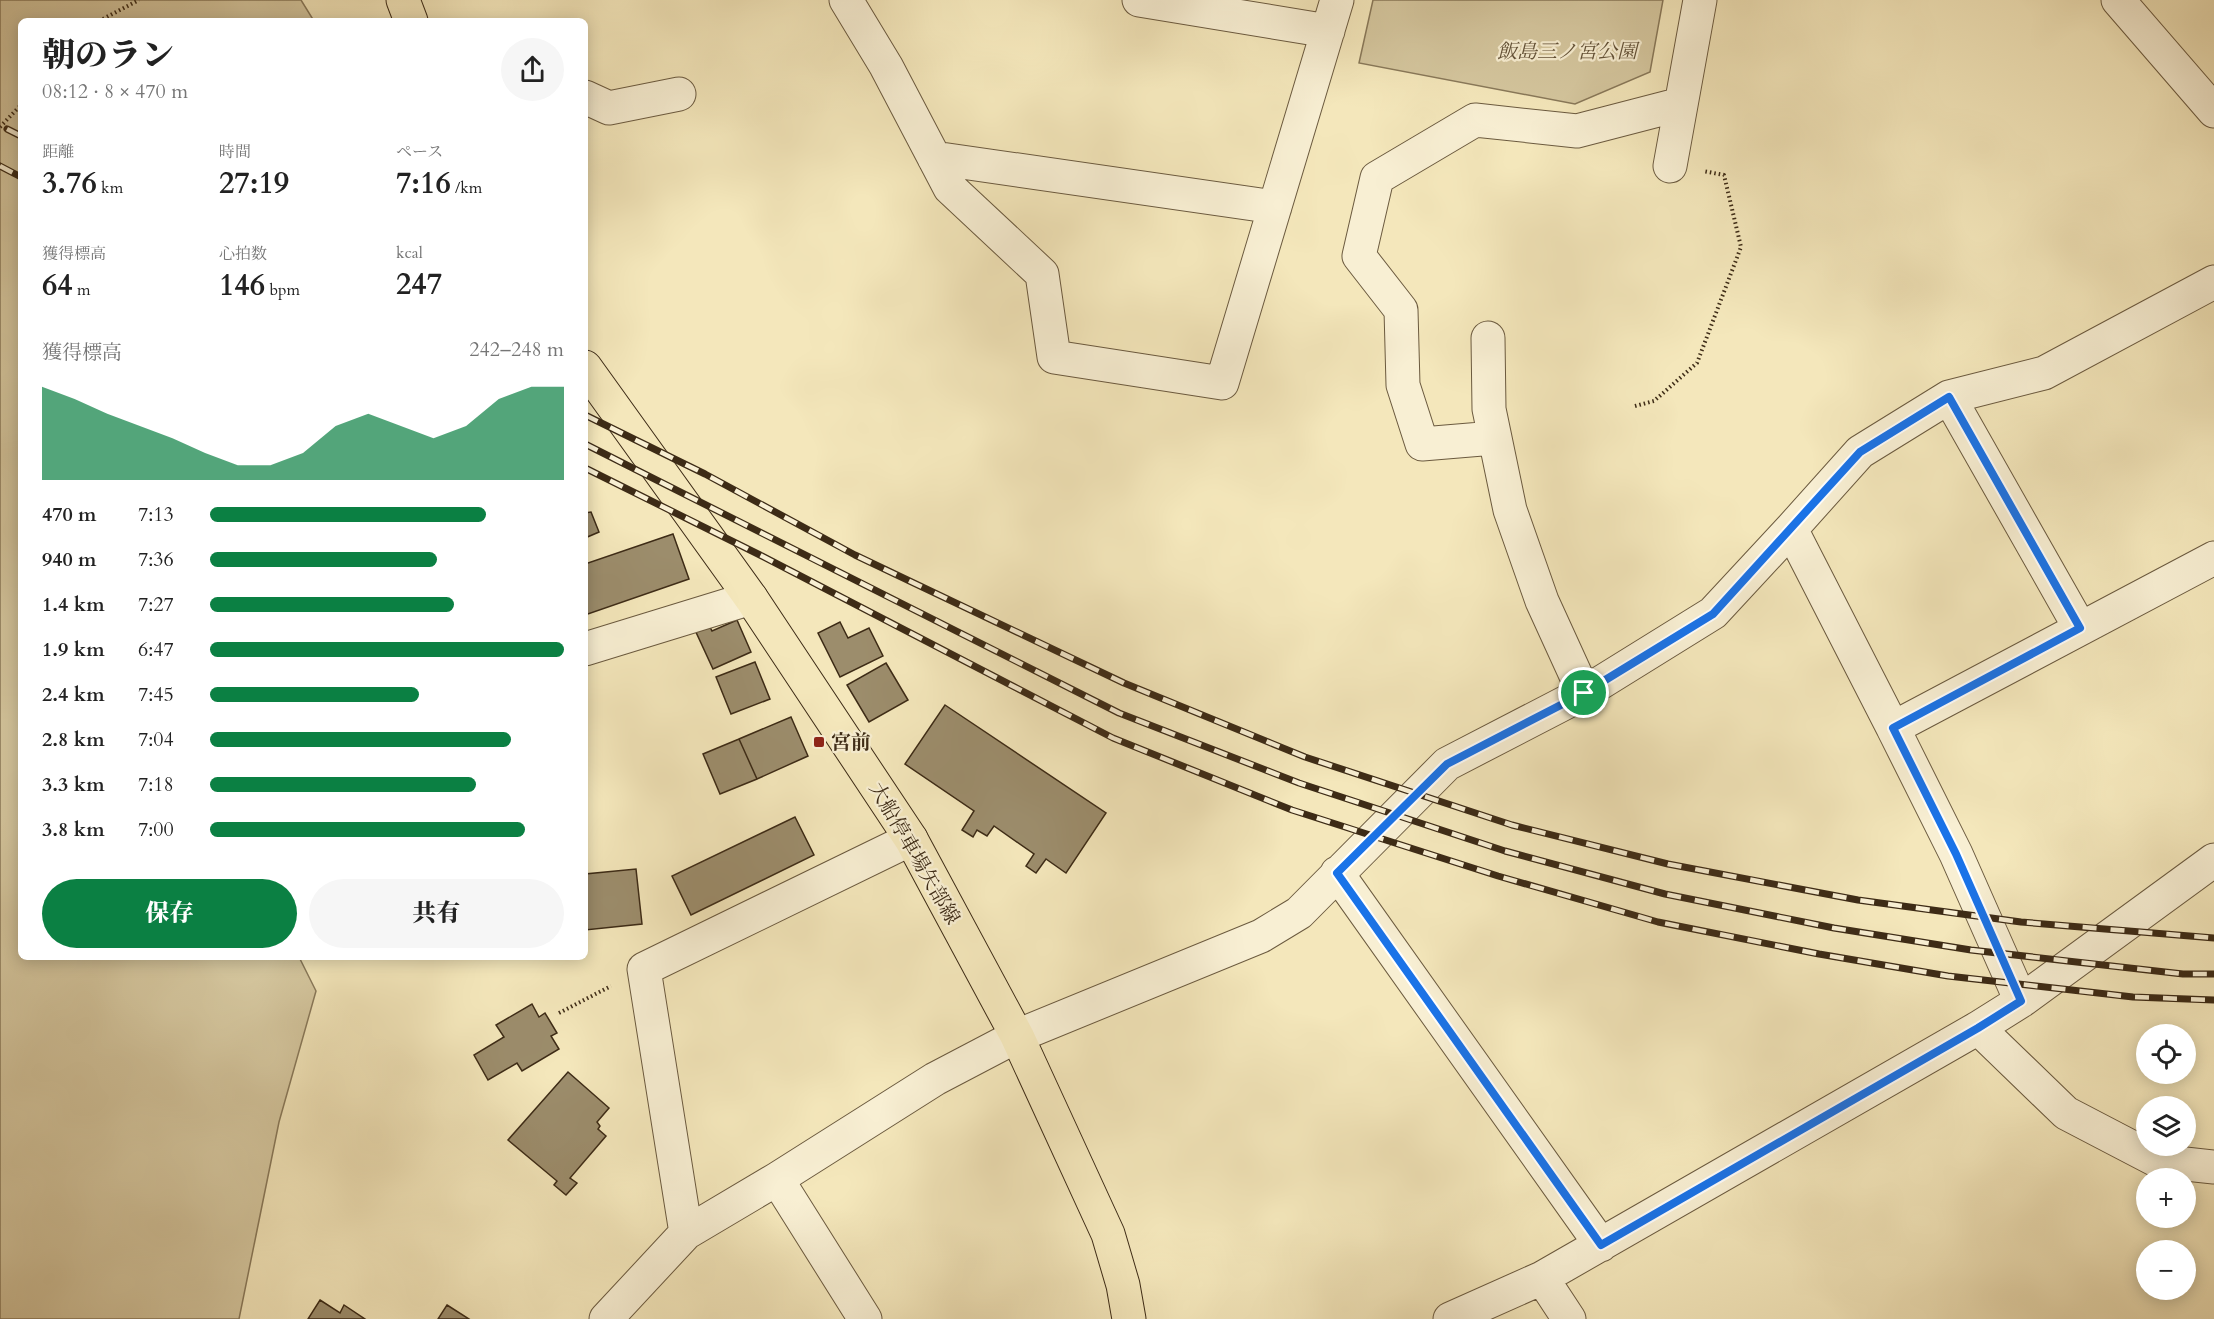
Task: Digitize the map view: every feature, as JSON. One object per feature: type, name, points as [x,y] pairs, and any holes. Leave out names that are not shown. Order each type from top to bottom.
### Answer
[{"type":"main road","points":[[403,0],[410,18]]},
{"type":"main road","name":"大船停車場矢部線","points":[[588,371],[751,598],[911,839],[1017,1036],[1108,1234],[1123,1285],[1129,1319]]},
{"type":"street","points":[[846,0],[886,66],[950,188],[1042,274],[1054,357],[1222,383],[1337,0]]},
{"type":"street","points":[[1138,0],[1328,31]]},
{"type":"street","points":[[1670,166],[1700,0]]},
{"type":"street","points":[[2118,0],[2214,111]]},
{"type":"street","points":[[588,99],[609,108],[679,94]]},
{"type":"street","points":[[1494,438],[1422,444],[1403,385],[1401,310],[1359,256],[1377,178],[1475,120],[1577,131],[1681,104]]},
{"type":"street","points":[[934,158],[1275,207]]},
{"type":"street","points":[[606,1319],[686,1233],[777,1179],[935,1079],[1017,1036],[1261,936],[1299,913],[1447,764],[1584,693],[1713,614],[1860,452],[1949,397],[2044,373],[2214,282]]},
{"type":"street","points":[[1488,338],[1489,409],[1510,510],[1542,601],[1584,693]]},
{"type":"street","points":[[1949,397],[2080,628]]},
{"type":"street","points":[[1791,529],[1956,854],[2021,1001]]},
{"type":"street","points":[[1893,728],[2214,558]]},
{"type":"street","points":[[588,648],[751,598]]},
{"type":"street","points":[[686,1233],[644,969],[911,839]]},
{"type":"street","points":[[1450,1319],[1542,1278],[1978,1028],[2021,1001],[2214,860]]},
{"type":"street","points":[[1337,873],[1601,1245]]},
{"type":"street","points":[[1978,1028],[2066,1113],[2158,1161],[2214,1167]]},
{"type":"street","points":[[777,1179],[865,1319]]},
{"type":"street","points":[[1542,1278],[1569,1319]]},
{"type":"path","points":[[105,18],[139,0]]},
{"type":"path","points":[[0,127],[18,108]]},
{"type":"path","points":[[1635,406],[1654,401],[1697,363],[1741,247],[1724,174]]},
{"type":"path","points":[[559,1013],[644,969]]},
{"type":"green space","points":[[0,0],[301,0],[312,18],[18,18],[18,960],[300,960],[316,991],[279,1122],[239,1319],[0,1319]]},
{"type":"green space","name":"飯島三ノ宮公園","points":[[1373,0],[1663,0],[1650,72],[1575,104],[1359,63]]},
{"type":"building","points":[[588,512],[591,512],[599,532],[588,537]]},
{"type":"building","points":[[673,534],[689,579],[588,614],[588,563]]},
{"type":"building","points":[[737,620],[751,652],[713,669],[695,630],[708,623],[712,631]]},
{"type":"building","points":[[840,622],[848,638],[869,628],[883,656],[840,677],[818,633]]},
{"type":"building","points":[[755,662],[770,699],[731,714],[716,677]]},
{"type":"building","points":[[886,663],[908,700],[869,722],[847,685]]},
{"type":"building","points":[[945,705],[1106,813],[1066,873],[1046,859],[1036,873],[1026,866],[1034,854],[994,826],[987,836],[977,830],[973,837],[962,830],[974,811],[905,764]]},
{"type":"building","points":[[791,717],[808,756],[757,779],[739,739]]},
{"type":"building","points":[[739,739],[757,779],[720,794],[703,754]]},
{"type":"building","points":[[795,817],[814,855],[691,915],[672,876]]},
{"type":"building","points":[[636,869],[642,924],[588,930],[588,874]]},
{"type":"building","points":[[532,1004],[539,1017],[545,1013],[557,1033],[551,1036],[559,1049],[522,1071],[517,1063],[488,1080],[474,1055],[504,1037],[496,1025]]},
{"type":"building","points":[[568,1072],[609,1108],[597,1122],[600,1126],[598,1129],[606,1136],[570,1178],[577,1183],[566,1195],[554,1185],[557,1181],[508,1140]]},
{"type":"building","points":[[320,1300],[340,1313],[344,1305],[365,1319],[308,1319]]},
{"type":"building","points":[[447,1305],[469,1319],[438,1319]]},
{"type":"railway","points":[[7,129],[18,134]]},
{"type":"railway","points":[[0,166],[18,175]]},
{"type":"railway","points":[[588,416],[705,474],[855,555],[1124,683],[1305,757],[1512,825],[1668,864],[1858,900],[2021,922],[2214,938]]},
{"type":"railway","points":[[588,446],[1119,713],[1299,783],[1505,851],[1665,894],[1834,928],[1971,950],[2183,974],[2214,974]]},
{"type":"railway","points":[[588,469],[760,555],[1113,738],[1292,810],[1498,876],[1658,922],[1819,954],[1948,976],[2133,997],[2214,1000]]},
{"type":"place","name":"宮前","points":[[819,742]]},
{"type":"route","points":[[1949,397],[2080,628],[1893,728],[1956,854],[2021,1001],[1601,1245],[1337,873],[1447,764],[1584,693],[1713,614],[1860,452],[1949,397]]}]
